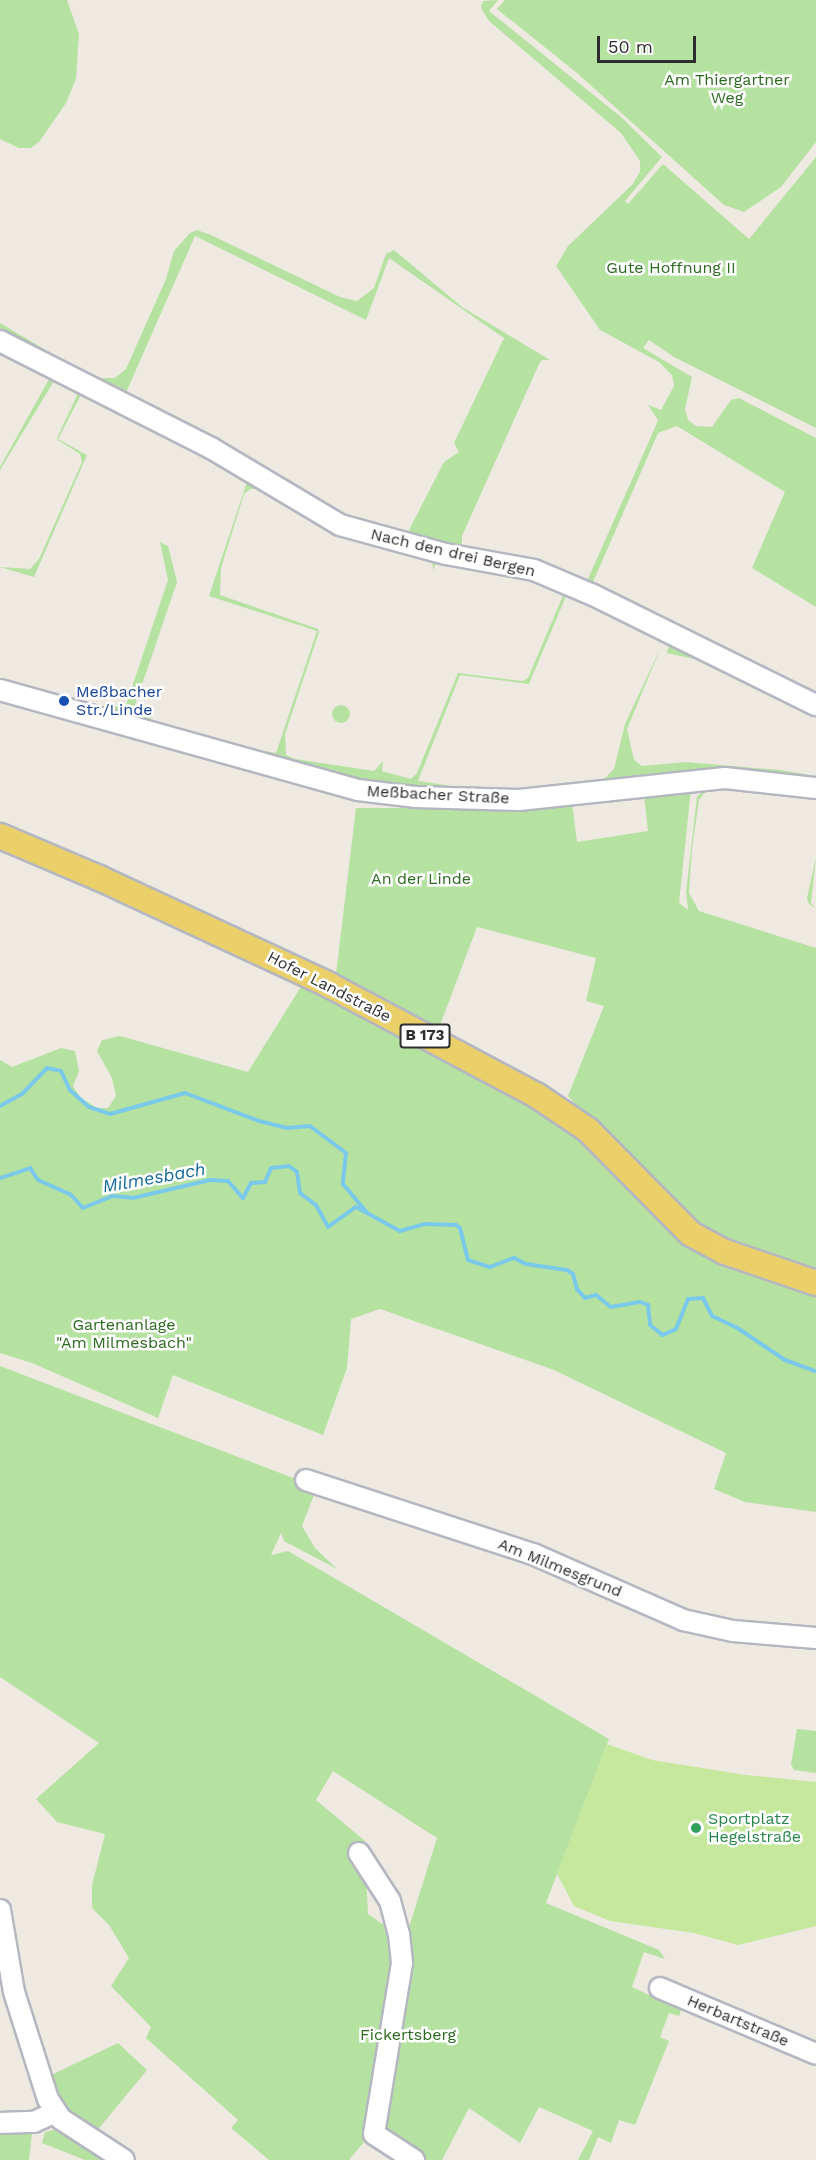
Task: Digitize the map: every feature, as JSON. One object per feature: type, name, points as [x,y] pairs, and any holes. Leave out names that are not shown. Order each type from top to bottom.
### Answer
[{"type":"main road","name":"Hofer Landstraße","points":[[0,836],[329,985],[526,1090],[588,1130],[691,1234],[725,1252],[816,1283]]},
{"type":"street","name":"Nach den drei Bergen","points":[[0,340],[211,448],[340,525],[446,554],[534,570],[593,595],[816,705]]},
{"type":"street","name":"Meßbacher Straße","points":[[0,690],[358,790],[415,797],[519,800],[725,778],[816,788]]},
{"type":"street","name":"Am Milmesgrund","points":[[306,1480],[533,1554],[683,1620],[723,1630],[816,1638]]},
{"type":"street","points":[[359,1853],[390,1901],[399,1934],[402,1963],[374,2134],[414,2160]]},
{"type":"street","points":[[0,1910],[14,1992],[55,2112],[124,2160]]},
{"type":"street","name":"Herbartstraße","points":[[660,1988],[816,2054]]},
{"type":"street","points":[[0,2123],[34,2122],[55,2112]]},
{"type":"green space","points":[[0,0],[67,0],[79,34],[76,79],[66,103],[39,142],[31,148],[19,148],[0,139]]},
{"type":"green space","name":"Gute Hoffnung II","points":[[498,0],[489,11],[621,117],[662,157],[625,201],[628,204],[663,164],[749,239],[816,157],[816,428],[674,357],[649,340],[643,348],[692,377],[685,409],[688,420],[696,426],[712,427],[731,400],[739,398],[816,438],[816,607],[752,568],[785,492],[677,426],[658,433],[590,589],[412,539],[408,532],[444,462],[459,452],[454,443],[504,338],[389,258],[366,320],[195,236],[124,397],[0,333],[0,323],[93,378],[115,378],[126,369],[166,279],[174,251],[190,233],[197,230],[211,235],[340,297],[357,301],[374,288],[386,254],[394,250],[462,307],[550,360],[542,360],[539,364],[462,536],[462,546],[587,581],[658,420],[648,405],[661,410],[674,386],[672,375],[659,362],[600,330],[556,266],[568,246],[632,185],[640,172],[640,161],[621,133],[489,21],[481,8],[483,1]]},
{"type":"green space","name":"Am Thiergartner Weg","points":[[505,0],[816,0],[816,142],[781,187],[744,212],[724,205],[577,73],[497,9]]},
{"type":"green space","points":[[53,372],[57,376],[0,470],[0,467]]},
{"type":"green space","points":[[85,387],[58,439],[87,455],[34,577],[0,567],[30,569],[39,559],[82,462],[80,454],[58,440],[57,438],[80,389]]},
{"type":"green space","points":[[249,476],[340,529],[394,547],[452,559],[437,561],[433,570],[432,558],[351,537],[262,489],[250,489],[244,494],[221,568],[220,595],[318,629],[319,632],[285,734],[286,755],[295,759],[374,771],[383,761],[382,771],[411,779],[417,773],[458,673],[523,681],[528,678],[562,598],[562,588],[551,582],[461,560],[545,578],[568,587],[637,621],[598,606],[569,589],[529,684],[460,675],[418,781],[474,789],[470,792],[338,784],[320,771],[305,771],[266,760],[265,751],[276,753],[317,631],[209,596]]},
{"type":"green space","points":[[160,542],[168,546],[177,582],[133,711],[152,716],[149,720],[106,707],[106,704],[125,708],[168,580]]},
{"type":"green space","points":[[669,645],[688,654],[693,652],[787,699],[712,663],[667,653]]},
{"type":"green space","points":[[661,647],[627,729],[634,760],[642,766],[686,762],[780,770],[816,776],[816,787],[625,777],[609,779],[597,786],[614,769],[625,724]]},
{"type":"green space","points":[[341,705],[347,708],[350,714],[347,720],[341,723],[335,720],[332,714],[335,708]]},
{"type":"green space","name":"An der Linde","points":[[709,784],[816,794],[816,798],[718,788],[705,792],[699,800],[689,893],[699,911],[816,948],[816,1272],[701,1228],[663,1200],[568,1096],[604,1006],[586,1001],[596,958],[477,927],[439,1028],[336,974],[356,808],[519,808],[572,803],[577,842],[648,831],[644,795],[691,789],[679,903],[688,910],[686,892],[697,797]]},
{"type":"green space","points":[[816,857],[811,903],[816,908],[809,904],[807,898]]},
{"type":"green space","name":"Gartenanlage \"Am Milmesbach\"","points":[[308,983],[532,1098],[571,1130],[683,1242],[715,1261],[816,1292],[816,1512],[745,1502],[714,1489],[726,1453],[554,1370],[380,1309],[351,1319],[347,1368],[323,1435],[173,1375],[158,1418],[32,1363],[0,1353],[0,1060],[12,1067],[61,1048],[75,1051],[79,1071],[73,1086],[80,1097],[97,1108],[108,1108],[116,1096],[112,1078],[97,1051],[102,1040],[120,1036],[248,1072],[302,985]]},
{"type":"green space","name":"Fickertsberg","points":[[0,1366],[317,1487],[302,1526],[315,1548],[337,1569],[284,1541],[281,1533],[271,1555],[288,1551],[609,1739],[546,1903],[659,1950],[665,1959],[644,1952],[632,1987],[681,2010],[679,2016],[669,2013],[660,2037],[669,2041],[635,2125],[619,2120],[611,2143],[598,2137],[589,2160],[578,2160],[593,2131],[539,2107],[520,2143],[469,2108],[442,2160],[421,2160],[369,2136],[349,2160],[269,2160],[231,2128],[238,2120],[146,2038],[151,2027],[111,1986],[129,1958],[109,1925],[92,1908],[92,1885],[105,1834],[57,1822],[36,1799],[99,1743],[0,1677]],"holes":[[[333,1771],[437,1838],[405,1940],[368,1914],[366,1875],[360,1872],[365,1841],[316,1800]]]},
{"type":"green space","points":[[797,1729],[816,1731],[816,1773],[794,1770],[791,1764]]},
{"type":"green space","name":"Sportplatz Hegelstraße","points":[[607,1744],[652,1760],[746,1775],[816,1782],[816,1926],[738,1945],[694,1933],[610,1921],[574,1906],[557,1874]]},
{"type":"green space","points":[[118,2043],[147,2070],[95,2133],[59,2106],[47,2077]]},
{"type":"green space","points":[[0,2116],[34,2116],[29,2160],[0,2160]]},
{"type":"green space","points":[[54,2130],[102,2155],[101,2160],[85,2160],[42,2143],[45,2132]]},
{"type":"waterway","points":[[0,1106],[22,1094],[47,1068],[61,1071],[70,1090],[89,1107],[110,1114],[185,1093],[259,1121],[287,1128],[310,1126],[346,1153],[343,1184],[367,1213]]},
{"type":"waterway","name":"Milmesbach","points":[[0,1178],[30,1168],[38,1180],[70,1194],[83,1208],[112,1196],[133,1198],[210,1180],[228,1181],[243,1198],[251,1183],[265,1182],[271,1168],[289,1166],[297,1172],[300,1193],[316,1205],[328,1227],[356,1207],[400,1231],[425,1224],[456,1225],[460,1228],[468,1260],[490,1267],[514,1258],[526,1264],[567,1270],[573,1274],[577,1289],[585,1298],[596,1295],[611,1307],[640,1302],[648,1305],[650,1325],[663,1335],[676,1329],[688,1299],[703,1298],[712,1316],[736,1327],[785,1360],[816,1371]]},
{"type":"place","name":"Meßbacher Str./Linde","points":[[64,701]]},
{"type":"place","name":"Sportplatz Hegelstraße","points":[[696,1828]]}]
